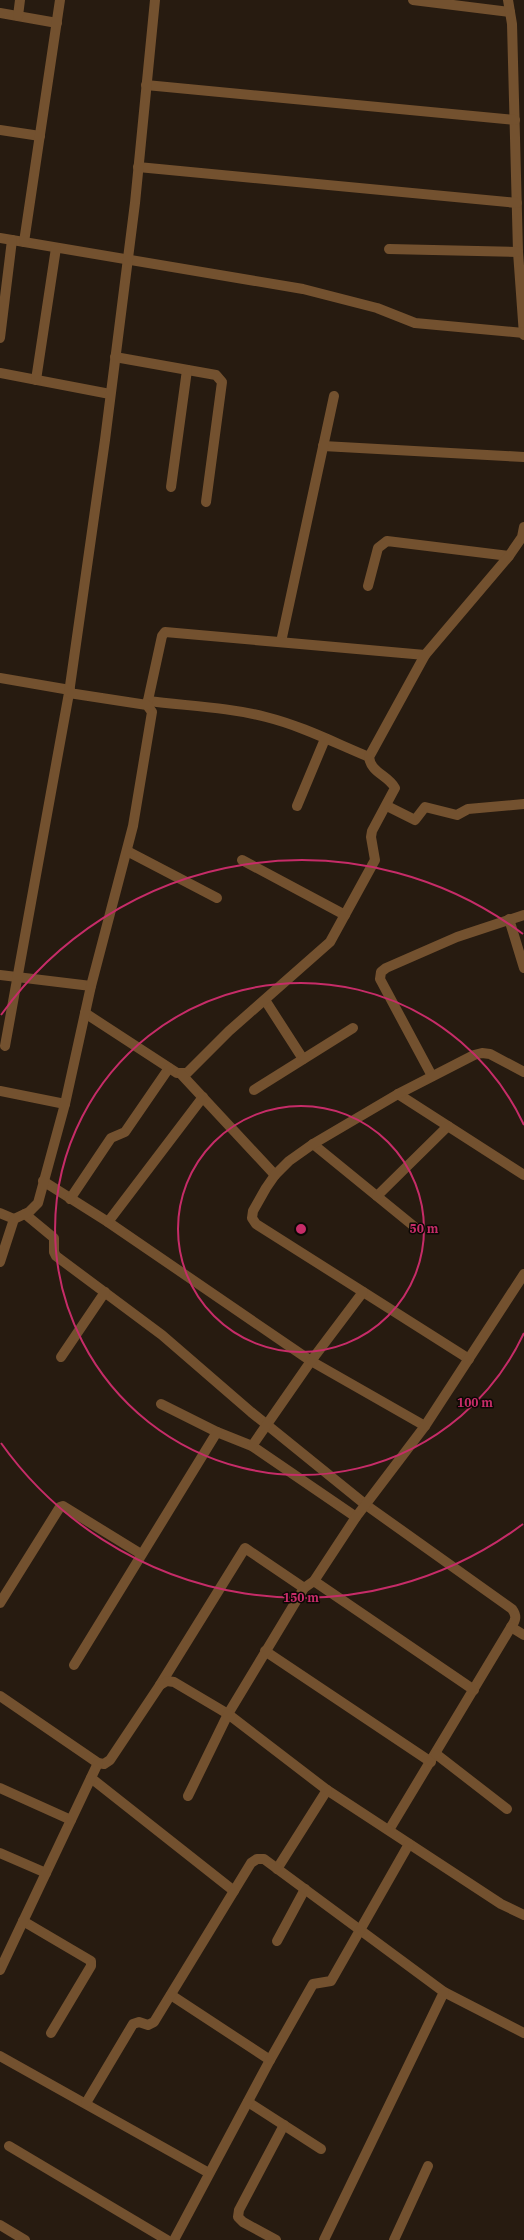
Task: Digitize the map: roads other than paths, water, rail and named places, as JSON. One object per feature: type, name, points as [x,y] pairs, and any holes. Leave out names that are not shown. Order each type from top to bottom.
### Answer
[{"type":"street","points":[[18,16],[20,0]]},
{"type":"street","points":[[24,242],[60,0]]},
{"type":"street","points":[[5,1046],[69,692],[115,357],[138,168],[155,0]]},
{"type":"street","points":[[413,0],[510,12]]},
{"type":"street","points":[[0,238],[126,261],[303,289],[377,308],[415,322],[524,334],[518,252],[517,203],[520,186],[520,155],[515,120],[510,12],[508,0]]},
{"type":"street","points":[[0,13],[57,23]]},
{"type":"street","points":[[146,85],[515,120]]},
{"type":"street","points":[[0,130],[40,136]]},
{"type":"street","points":[[138,168],[517,203]]},
{"type":"street","points":[[0,338],[12,240]]},
{"type":"street","points":[[36,380],[56,248]]},
{"type":"street","points":[[389,249],[518,252]]},
{"type":"street","points":[[115,357],[216,375],[222,382],[206,502]]},
{"type":"street","points":[[171,487],[187,370]]},
{"type":"street","points":[[0,373],[110,394]]},
{"type":"street","points":[[281,642],[334,396]]},
{"type":"street","points":[[323,446],[524,457]]},
{"type":"street","points":[[369,757],[426,655],[509,556],[523,534]]},
{"type":"street","points":[[368,586],[378,548],[387,541],[509,556]]},
{"type":"street","points":[[0,1213],[14,1218],[30,1212],[38,1203],[65,1104],[91,986],[133,826],[152,712],[147,703],[162,636],[165,632],[426,655]]},
{"type":"street","points":[[0,678],[69,692],[147,703],[252,714],[298,727],[369,757],[373,768],[393,783],[395,788],[387,806],[372,831],[371,837],[375,860],[330,942],[187,1073],[182,1074]]},
{"type":"street","points":[[297,806],[325,739]]},
{"type":"street","points":[[387,806],[415,820],[425,807],[457,815],[468,809],[524,804]]},
{"type":"street","points":[[126,851],[217,898]]},
{"type":"street","points":[[242,860],[345,915]]},
{"type":"street","points":[[432,1076],[380,979],[381,972],[386,968],[457,937],[524,915]]},
{"type":"street","points":[[509,919],[524,968]]},
{"type":"street","points":[[0,975],[91,986]]},
{"type":"street","points":[[265,1000],[303,1059]]},
{"type":"street","points":[[85,1013],[169,1068],[182,1074],[275,1175]]},
{"type":"street","points":[[254,1090],[353,1028]]},
{"type":"street","points":[[469,1359],[256,1224],[252,1218],[253,1210],[275,1175],[289,1161],[313,1144],[398,1094],[432,1076],[474,1055],[482,1053],[490,1054],[524,1072]]},
{"type":"street","points":[[70,1199],[112,1138],[125,1132],[169,1068]]},
{"type":"street","points":[[0,1091],[65,1104]]},
{"type":"street","points":[[398,1094],[524,1175]]},
{"type":"street","points":[[108,1222],[203,1097]]},
{"type":"street","points":[[377,1196],[448,1126]]},
{"type":"street","points":[[313,1144],[416,1228]]},
{"type":"street","points":[[43,1181],[108,1222],[311,1361],[425,1426]]},
{"type":"street","points":[[25,1214],[54,1238],[54,1252],[56,1256],[162,1335],[366,1505],[512,1609],[516,1620],[389,1830]]},
{"type":"street","points":[[0,1262],[14,1218]]},
{"type":"street","points":[[188,1796],[228,1714],[304,1588],[314,1581],[356,1517],[425,1426],[524,1274]]},
{"type":"street","points":[[61,1357],[105,1292]]},
{"type":"street","points":[[252,1446],[311,1361],[363,1292]]},
{"type":"street","points":[[161,1404],[216,1432],[252,1446],[356,1517]]},
{"type":"street","points":[[74,1664],[216,1432]]},
{"type":"street","points":[[0,1603],[60,1507],[63,1506],[141,1554]]},
{"type":"street","points":[[0,1696],[98,1763],[104,1764],[110,1760],[160,1685],[246,1548],[304,1588]]},
{"type":"street","points":[[314,1581],[474,1690]]},
{"type":"street","points":[[511,1627],[524,1635]]},
{"type":"street","points":[[265,1651],[433,1758],[507,1809]]},
{"type":"street","points":[[160,1685],[167,1682],[174,1682],[228,1714],[327,1790],[501,1904],[524,1915]]},
{"type":"street","points":[[0,1970],[98,1763]]},
{"type":"street","points":[[91,1778],[234,1891]]},
{"type":"street","points":[[0,1788],[71,1820]]},
{"type":"street","points":[[277,1869],[327,1790]]},
{"type":"street","points":[[174,2240],[270,2060],[313,1984],[331,1981],[409,1844]]},
{"type":"street","points":[[0,1853],[46,1873]]},
{"type":"street","points":[[86,2103],[133,2024],[139,2022],[152,2024],[251,1863],[257,1859],[264,1859],[444,1992],[524,2033]]},
{"type":"street","points":[[277,1941],[305,1889]]},
{"type":"street","points":[[23,1921],[91,1961],[91,1966],[51,2033]]},
{"type":"street","points":[[324,2240],[444,1992]]},
{"type":"street","points":[[171,1995],[270,2060]]},
{"type":"street","points":[[0,2056],[209,2173]]},
{"type":"street","points":[[248,2102],[321,2149]]},
{"type":"street","points":[[276,2240],[238,2218],[239,2210],[284,2125]]},
{"type":"street","points":[[9,2146],[167,2240]]},
{"type":"street","points":[[394,2240],[428,2166]]},
{"type":"street","points":[[0,2225],[24,2240]]}]
